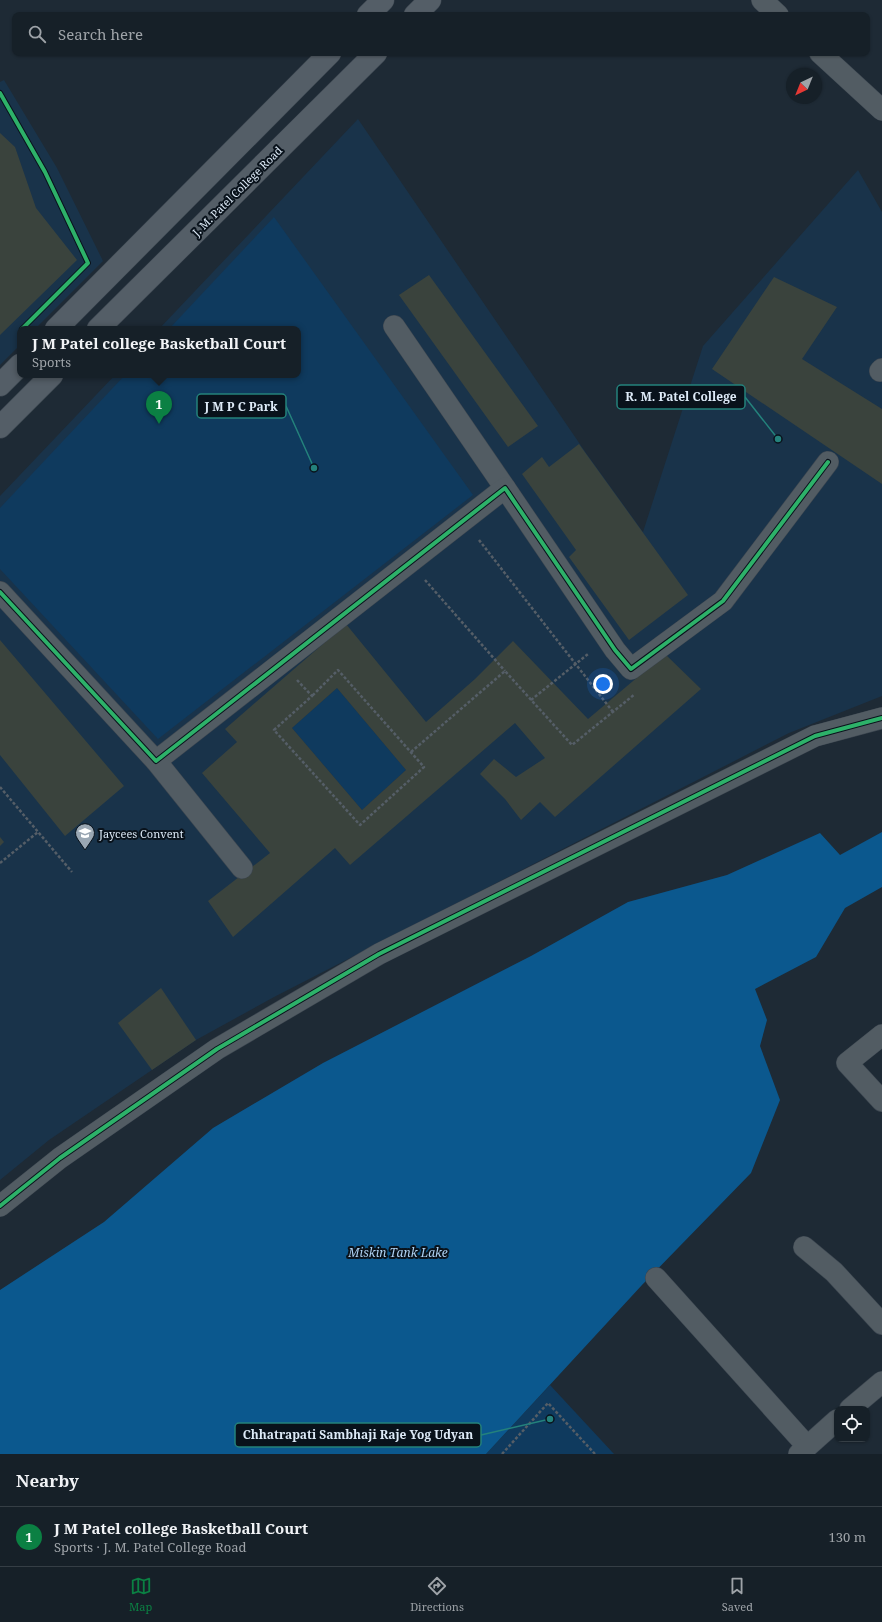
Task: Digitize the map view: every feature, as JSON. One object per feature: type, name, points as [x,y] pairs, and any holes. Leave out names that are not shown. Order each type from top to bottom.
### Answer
[{"type":"main road","points":[[371,12],[383,0]]},
{"type":"main road","points":[[418,12],[430,0]]},
{"type":"main road","points":[[59,326],[327,56]]},
{"type":"main road","name":"J. M. Patel College Road","points":[[101,326],[373,56]]},
{"type":"main road","points":[[0,385],[17,368]]},
{"type":"main road","points":[[0,427],[49,378]]},
{"type":"street","points":[[762,0],[775,12]]},
{"type":"street","points":[[823,56],[882,110]]},
{"type":"street","points":[[394,326],[608,639],[631,670],[723,601],[828,462]]},
{"type":"street","points":[[156,761],[505,488]]},
{"type":"street","points":[[0,592],[156,761],[242,868]]},
{"type":"street","points":[[0,1206],[60,1158],[217,1049],[379,954],[815,736],[882,718]]},
{"type":"street","points":[[882,1035],[848,1063],[882,1101]]},
{"type":"street","points":[[804,1247],[834,1272],[882,1324]]},
{"type":"street","points":[[656,1278],[803,1450],[834,1423]]},
{"type":"street","points":[[854,1406],[882,1382]]},
{"type":"path","points":[[464,521],[613,712]]},
{"type":"path","points":[[410,563],[572,745],[645,686],[631,670]]},
{"type":"path","points":[[531,700],[608,639]]},
{"type":"path","points":[[282,663],[312,696]]},
{"type":"path","points":[[338,670],[424,767],[360,825],[274,730],[312,696],[338,670]]},
{"type":"path","points":[[411,752],[505,671]]},
{"type":"path","points":[[0,787],[72,872]]},
{"type":"path","points":[[0,863],[38,832]]},
{"type":"path","points":[[502,1454],[548,1403],[595,1454]]},
{"type":"shaded area","points":[[4,80],[57,168],[103,261],[38,326],[17,326],[17,348],[0,365],[0,82]]},
{"type":"shaded area","points":[[358,119],[586,453],[643,532],[703,346],[858,170],[882,212],[882,696],[789,733],[274,997],[196,1040],[49,1140],[0,1180],[0,496],[112,378],[301,378],[301,326],[162,326]]},
{"type":"shaded area","points":[[274,217],[473,495],[158,739],[0,569],[0,508],[122,378],[301,378],[301,326],[172,326]]},
{"type":"shaded area","points":[[337,688],[406,770],[362,810],[292,728]]},
{"type":"shaded area","points":[[550,1385],[614,1454],[486,1454]]},
{"type":"water","name":"Miskin Tank Lake","points":[[882,832],[882,887],[845,908],[816,957],[755,989],[767,1020],[760,1046],[780,1100],[751,1173],[642,1285],[486,1454],[0,1454],[0,1290],[104,1222],[213,1128],[323,1063],[531,956],[628,902],[727,875],[820,833],[840,855]]},
{"type":"building","points":[[0,133],[15,147],[36,208],[77,260],[0,335]]},
{"type":"building","points":[[429,275],[538,426],[508,447],[399,295]]},
{"type":"building","points":[[774,277],[837,307],[802,359],[882,409],[882,484],[712,369]]},
{"type":"building","points":[[579,444],[688,595],[629,640],[569,557],[576,550],[522,474],[542,457],[549,467]]},
{"type":"building","points":[[346,624],[426,722],[475,679],[513,641],[588,719],[665,654],[701,689],[555,817],[540,802],[521,820],[505,799],[480,774],[494,759],[516,777],[545,758],[515,723],[350,865],[335,848],[233,937],[208,901],[270,853],[202,773],[237,742],[225,729]],"holes":[[[337,688],[406,770],[362,810],[292,728]]]},
{"type":"building","points":[[0,640],[124,786],[65,836],[0,755]]},
{"type":"building","points":[[0,837],[4,842],[0,846]]},
{"type":"building","points":[[161,988],[196,1040],[152,1070],[118,1023]]},
{"type":"cycle path","points":[[0,93],[45,172],[88,263],[25,326]]},
{"type":"cycle path","points":[[0,592],[156,761],[505,488],[615,650],[631,669],[723,601],[828,462]]},
{"type":"cycle path","points":[[0,1206],[60,1158],[217,1049],[379,954],[815,736],[882,718]]},
{"type":"place","name":"J M Patel college Basketball Court","points":[[159,424]]},
{"type":"place","name":"R. M. Patel College","points":[[778,439]]},
{"type":"place","name":"J M P C Park","points":[[314,468]]},
{"type":"place","name":"Jaycees Convent","points":[[85,850]]},
{"type":"place","name":"Chhatrapati Sambhaji Raje Yog Udyan","points":[[550,1419]]}]
